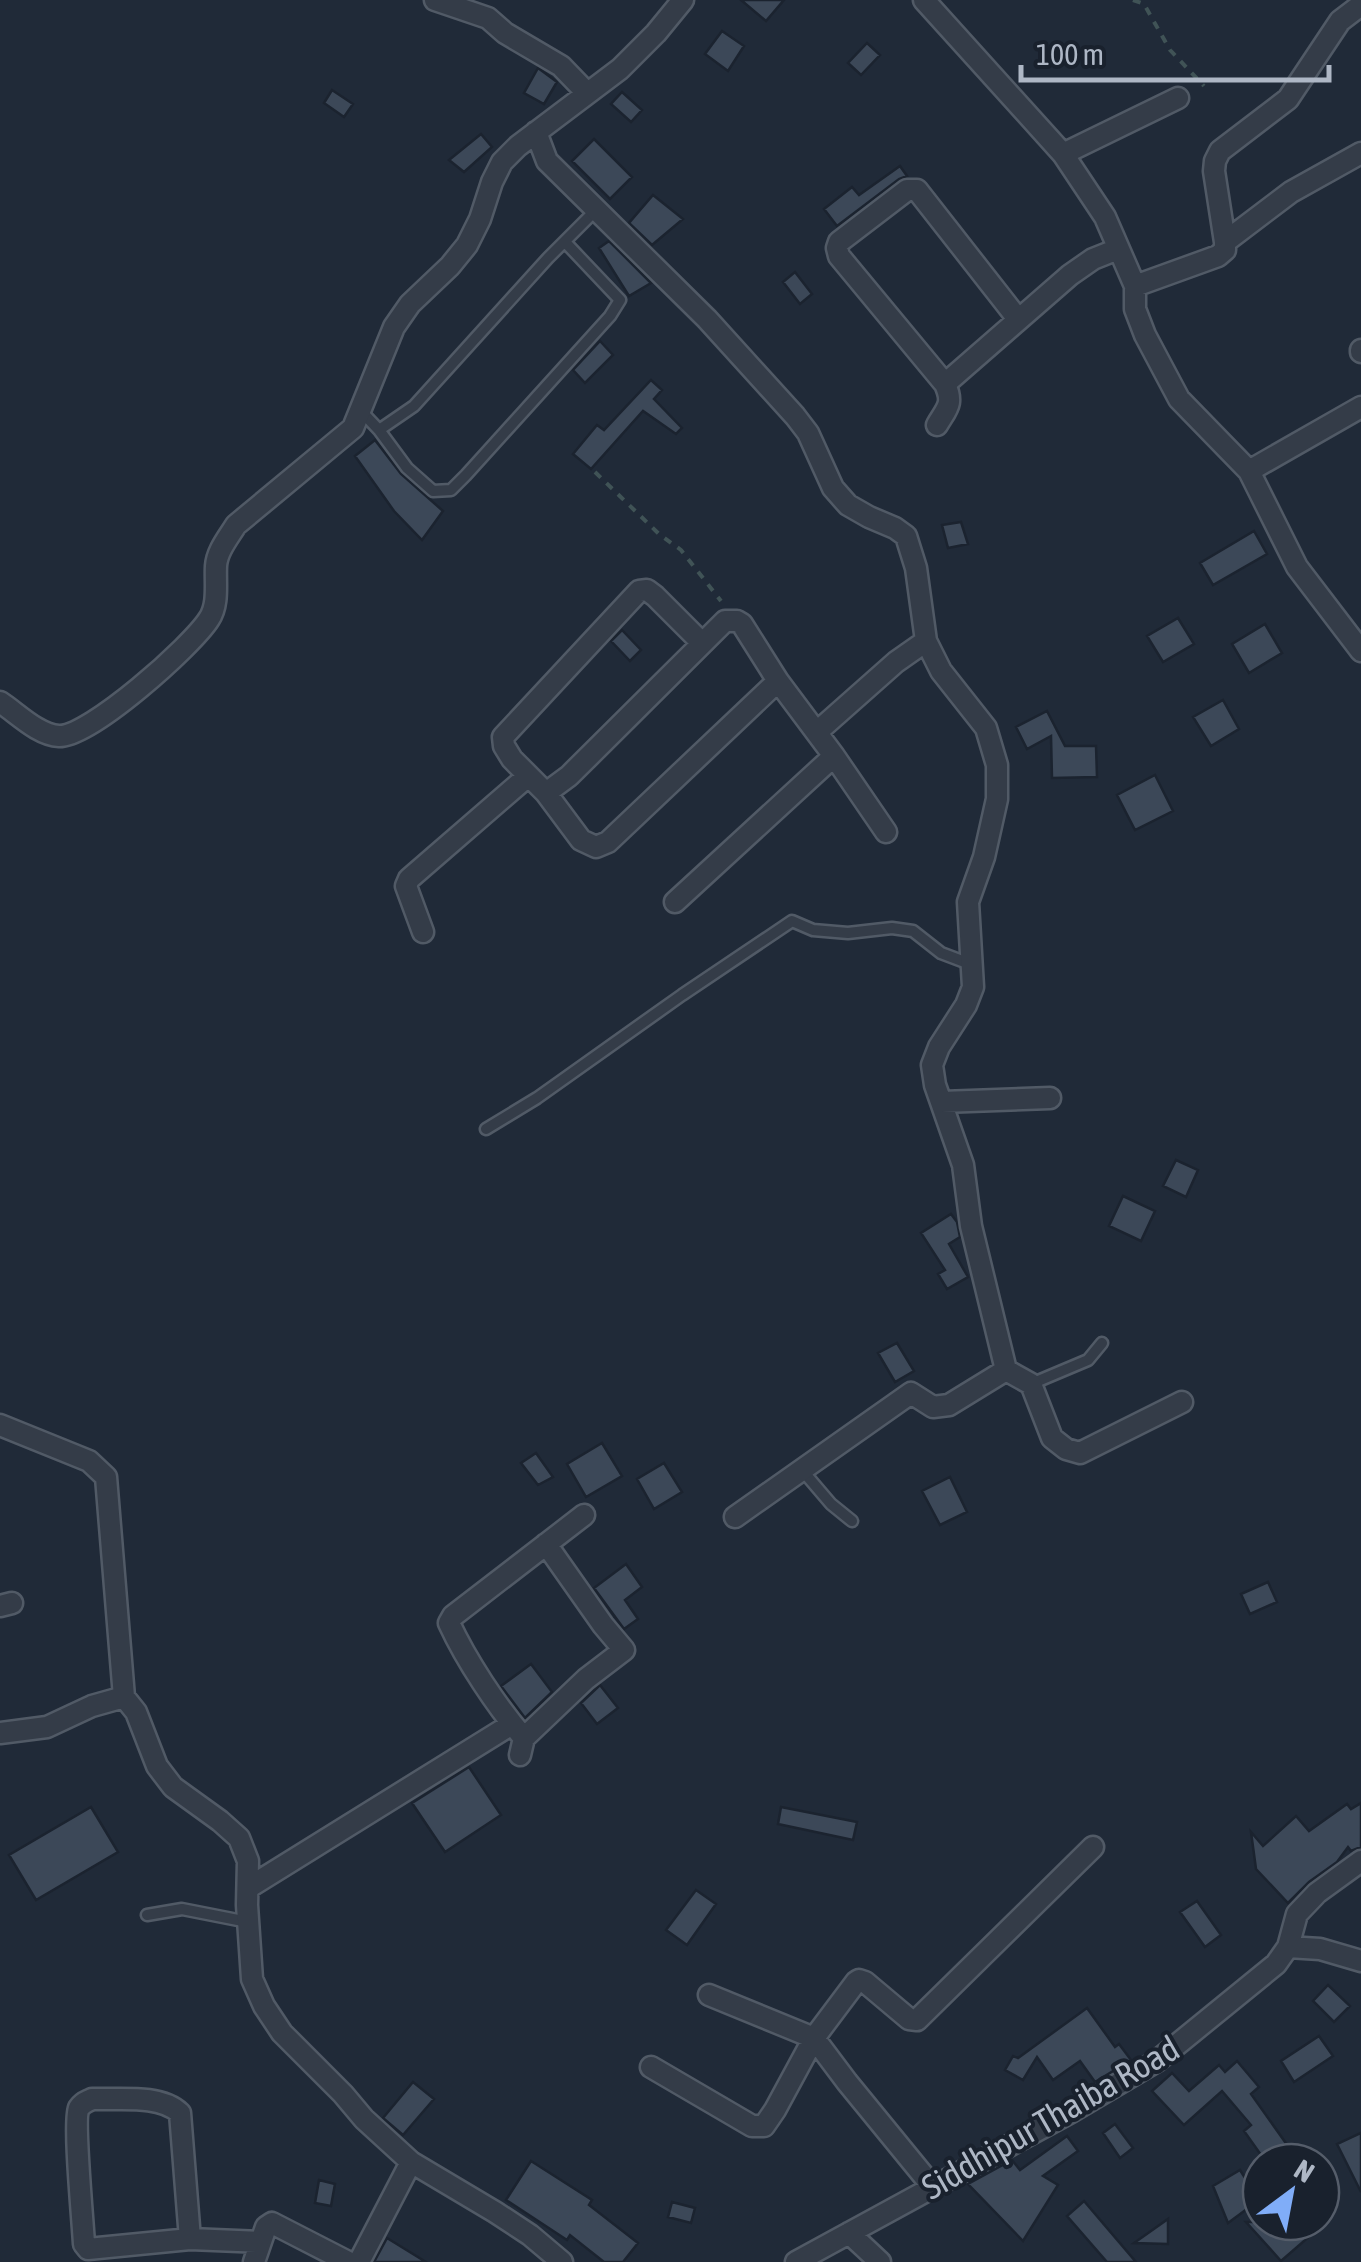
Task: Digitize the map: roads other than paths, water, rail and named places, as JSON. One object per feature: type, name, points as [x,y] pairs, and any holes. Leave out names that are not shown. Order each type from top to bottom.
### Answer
[{"type":"street","points":[[435,0],[488,18],[505,33],[561,66],[587,93]]},
{"type":"street","points":[[0,702],[46,734],[64,737],[106,715],[197,634],[212,616],[216,563],[223,544],[236,525],[353,428],[394,326],[467,245],[502,162],[620,69],[683,0]]},
{"type":"street","points":[[924,0],[1063,154],[1105,217],[1135,286],[1136,309],[1145,335],[1179,399],[1249,470],[1296,567],[1361,652]]},
{"type":"street","points":[[1135,286],[1218,256],[1224,250],[1214,171],[1220,151],[1288,100],[1340,21],[1361,6]]},
{"type":"street","points":[[1063,154],[1178,98]]},
{"type":"street","points":[[536,132],[547,161],[707,318],[794,416],[808,433],[833,488],[848,505],[906,536],[916,568],[926,641],[941,671],[986,728],[998,764],[997,800],[984,858],[968,902],[973,988],[938,1047],[932,1065],[935,1086],[964,1164],[971,1226],[1006,1370],[1031,1384],[1052,1438],[1066,1449],[1080,1453],[1182,1402]]},
{"type":"street","points":[[1225,242],[1292,192],[1361,152]]},
{"type":"street","points":[[936,425],[950,402],[944,384],[839,256],[839,242],[907,190],[917,190],[1018,319]]},
{"type":"street","points":[[944,384],[1094,259],[1118,249]]},
{"type":"street","points":[[1249,470],[1361,407]]},
{"type":"street","points":[[702,642],[655,596],[647,590],[639,591],[503,737],[512,759],[546,793],[581,840],[596,847],[608,842],[778,681]]},
{"type":"street","points":[[546,793],[569,776],[702,642],[726,621],[736,621],[742,624],[886,832]]},
{"type":"street","points":[[817,732],[896,662],[926,641]]},
{"type":"street","points":[[675,902],[834,756]]},
{"type":"street","points":[[423,932],[406,886],[409,879],[528,776]]},
{"type":"street","points":[[942,1102],[1050,1098]]},
{"type":"street","points":[[735,1517],[912,1393],[933,1408],[949,1404],[1006,1370]]},
{"type":"street","points":[[0,1425],[89,1462],[106,1477],[124,1697],[136,1712],[157,1766],[173,1787],[239,1838],[248,1861],[252,1979],[282,2033],[411,2162],[530,2235],[562,2262]]},
{"type":"street","points":[[518,1739],[449,1623],[584,1514]]},
{"type":"street","points":[[248,1888],[518,1739],[624,1650],[546,1544]]},
{"type":"street","points":[[0,1733],[47,1727],[92,1706],[124,1697]]},
{"type":"street","points":[[651,2067],[752,2126],[764,2126],[814,2038],[859,1980],[909,2019],[916,2020],[1094,1847]]},
{"type":"street","name":"Siddhipur Thaiba Road","points":[[796,2262],[1157,2061],[1276,1964],[1288,1948],[1297,1914],[1317,1893],[1361,1861]]},
{"type":"street","points":[[1288,1948],[1320,1950],[1361,1961]]},
{"type":"street","points":[[709,1995],[814,2038],[932,2186]]},
{"type":"street","points":[[190,2240],[180,2113],[171,2104],[156,2101],[92,2099],[82,2103],[77,2112],[77,2132],[84,2244],[88,2249],[190,2240],[257,2252],[266,2227],[272,2223],[348,2262]]},
{"type":"street","points":[[359,2262],[411,2162]]},
{"type":"street","points":[[850,2232],[880,2262]]},
{"type":"lane","points":[[379,430],[414,406],[596,210]]},
{"type":"lane","points":[[361,410],[407,468],[433,490],[451,490],[610,316],[620,300],[566,242]]},
{"type":"lane","points":[[486,1129],[537,1098],[792,921],[813,930],[848,933],[892,928],[913,931],[941,952],[971,964]]},
{"type":"lane","points":[[1031,1384],[1088,1360],[1102,1343]]},
{"type":"lane","points":[[802,1470],[830,1504],[852,1521]]},
{"type":"lane","points":[[147,1915],[182,1909],[248,1922]]}]
